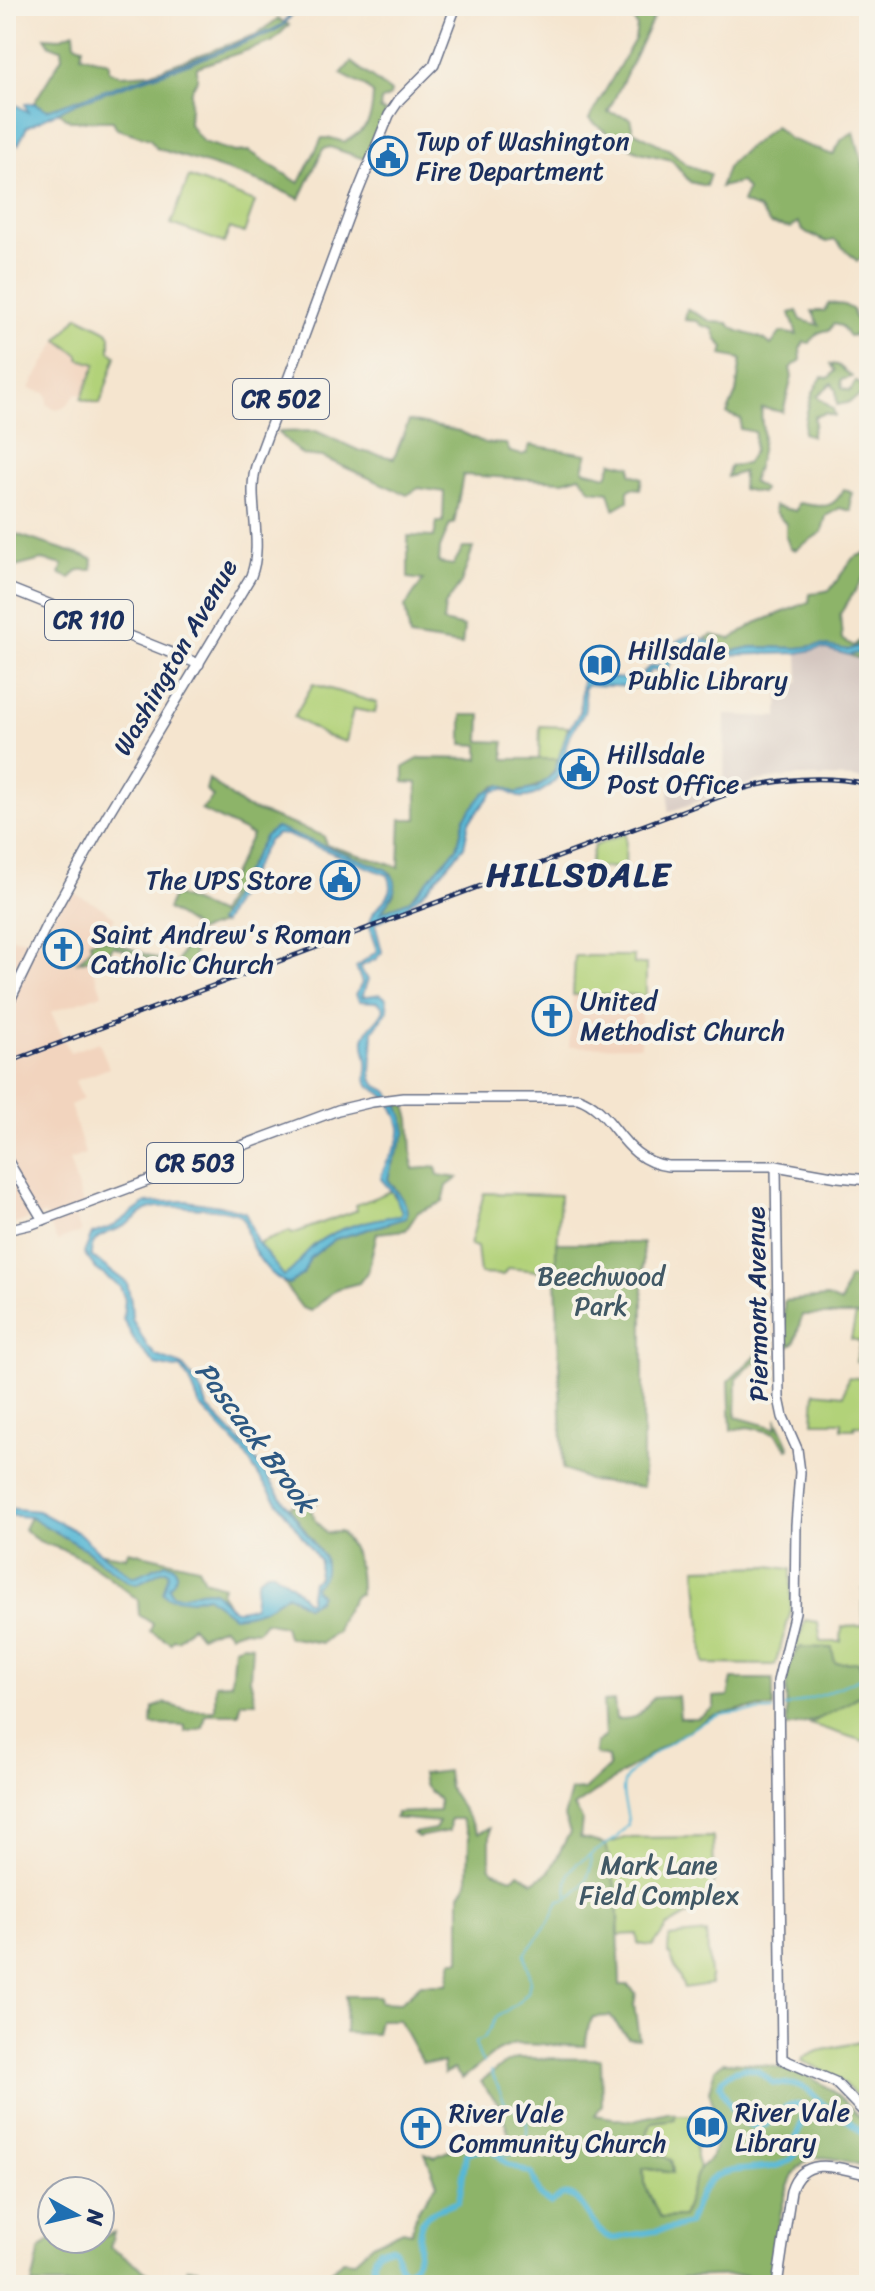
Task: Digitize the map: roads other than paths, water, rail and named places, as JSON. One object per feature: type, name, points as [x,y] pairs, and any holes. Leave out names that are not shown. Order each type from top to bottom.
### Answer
[{"type":"main road","name":"Washington Avenue","points":[[6,1008],[108,814],[248,582],[255,565],[255,468],[389,115],[399,100],[434,65],[456,6]]},
{"type":"main road","name":"CR 110","points":[[6,587],[199,664]]},
{"type":"main road","name":"CR 503","points":[[6,1230],[43,1220],[338,1110],[396,1099],[578,1098],[590,1104],[631,1150],[650,1162],[668,1166],[776,1166],[869,1180]]},
{"type":"main road","points":[[6,1158],[43,1220]]},
{"type":"main road","name":"Piermont Avenue","points":[[776,1166],[779,1398],[783,1417],[797,1449],[800,1472],[795,1534],[795,1612],[778,1681],[782,2059],[801,2066]]},
{"type":"main road","points":[[782,2038],[788,2053],[801,2066],[835,2082],[869,2117]]},
{"type":"main road","points":[[777,2285],[791,2191],[799,2175],[812,2167],[821,2166],[869,2175]]},
{"type":"water","points":[[307,6],[295,11],[283,26],[272,32],[76,103],[49,116],[27,127],[18,145],[6,135],[6,99],[28,112],[25,104],[34,103],[47,110],[272,30],[282,25],[293,10]]},
{"type":"water","points":[[692,635],[734,651],[752,647],[821,645],[848,650],[869,643],[869,650],[849,655],[822,648],[798,653],[727,655],[697,641],[686,641],[673,651],[670,665],[665,670],[652,670],[636,687],[588,685],[584,688],[584,713],[568,740],[563,767],[554,781],[544,790],[526,797],[516,796],[504,789],[494,791],[469,822],[464,847],[427,889],[404,909],[375,923],[382,952],[376,959],[360,967],[368,979],[362,997],[380,994],[386,998],[388,1010],[373,1031],[371,1073],[377,1086],[397,1102],[403,1117],[406,1132],[388,1179],[404,1202],[406,1218],[335,1239],[310,1258],[303,1274],[289,1284],[275,1276],[257,1256],[243,1218],[235,1213],[181,1207],[149,1209],[93,1243],[91,1256],[127,1283],[132,1319],[147,1346],[156,1356],[182,1365],[193,1378],[207,1407],[247,1448],[324,1558],[324,1574],[314,1586],[320,1594],[317,1600],[306,1606],[287,1594],[262,1610],[233,1616],[207,1596],[191,1600],[167,1597],[163,1593],[169,1573],[167,1570],[137,1584],[129,1582],[87,1550],[30,1517],[6,1515],[6,1508],[38,1511],[79,1533],[131,1576],[171,1564],[176,1569],[169,1587],[172,1594],[214,1591],[230,1608],[245,1609],[254,1606],[258,1579],[272,1571],[309,1601],[312,1581],[318,1578],[320,1561],[243,1451],[200,1406],[181,1368],[156,1365],[137,1345],[123,1319],[125,1299],[120,1287],[96,1269],[84,1253],[92,1234],[114,1226],[146,1203],[186,1201],[245,1212],[257,1242],[284,1276],[310,1249],[340,1230],[400,1216],[402,1212],[395,1195],[381,1179],[399,1140],[399,1122],[388,1101],[366,1080],[364,1039],[384,1008],[378,1002],[359,1001],[356,994],[362,983],[356,967],[377,951],[371,919],[390,890],[388,875],[287,835],[277,834],[268,841],[222,924],[218,922],[265,836],[276,828],[385,869],[391,874],[395,885],[392,897],[380,913],[410,900],[457,848],[465,817],[484,793],[501,785],[516,793],[537,788],[554,773],[567,732],[580,712],[582,680],[592,676],[637,680],[650,666],[664,665],[676,642]]},
{"type":"waterway","points":[[784,1707],[869,1674]]},
{"type":"waterway","points":[[484,2063],[475,2043],[484,2038],[496,2018],[528,1992],[530,1981],[525,1954],[552,1918],[559,1901],[568,1899],[569,1873],[576,1864],[615,1839],[628,1825],[623,1789],[629,1775],[666,1745],[709,1720],[732,1713],[773,1711]]},
{"type":"waterway","points":[[570,1897],[586,1879],[590,1856]]},
{"type":"waterway","points":[[404,2285],[403,2281],[375,2272],[375,2255],[379,2250],[391,2247],[401,2268],[408,2271],[414,2265],[423,2220],[432,2212],[459,2201],[466,2155],[474,2150],[492,2149],[508,2164],[532,2174],[541,2197],[551,2204],[561,2196],[575,2198],[597,2228],[614,2238],[688,2224],[701,2194],[712,2179],[732,2171],[778,2166],[796,2154],[795,2142],[802,2119],[800,2105],[786,2108],[760,2126],[745,2122],[732,2108],[720,2085],[722,2079],[734,2071],[747,2068],[758,2071],[773,2083],[798,2085],[808,2090],[869,2139]]},
{"type":"waterway","points":[[491,2071],[505,2103],[522,2113],[527,2125],[519,2153],[500,2155]]},
{"type":"waterway","points":[[868,2285],[869,2273]]},
{"type":"railway","points":[[6,1063],[738,790],[803,779],[836,779],[869,784]]},
{"type":"place","name":"Twp of Washington Fire Department","points":[[388,156]]},
{"type":"place","name":"Hillsdale Public Library","points":[[600,665]]},
{"type":"place","name":"Hillsdale Post Office","points":[[579,769]]},
{"type":"place","name":"The UPS Store","points":[[340,880]]},
{"type":"place","name":"Saint Andrew's Roman Catholic Church","points":[[63,949]]},
{"type":"place","name":"United Methodist Church","points":[[552,1016]]},
{"type":"place","name":"River Vale Library","points":[[707,2127]]},
{"type":"place","name":"River Vale Community Church","points":[[421,2128]]},
{"type":"district","name":"HILLSDALE","points":[[579,875]]},
{"type":"park label","name":"Beechwood Park","points":[[601,1291]]},
{"type":"park label","name":"Mark Lane Field Complex","points":[[659,1880]]},
{"type":"water label","name":"Pascack Brook","points":[[256,1437]]}]
